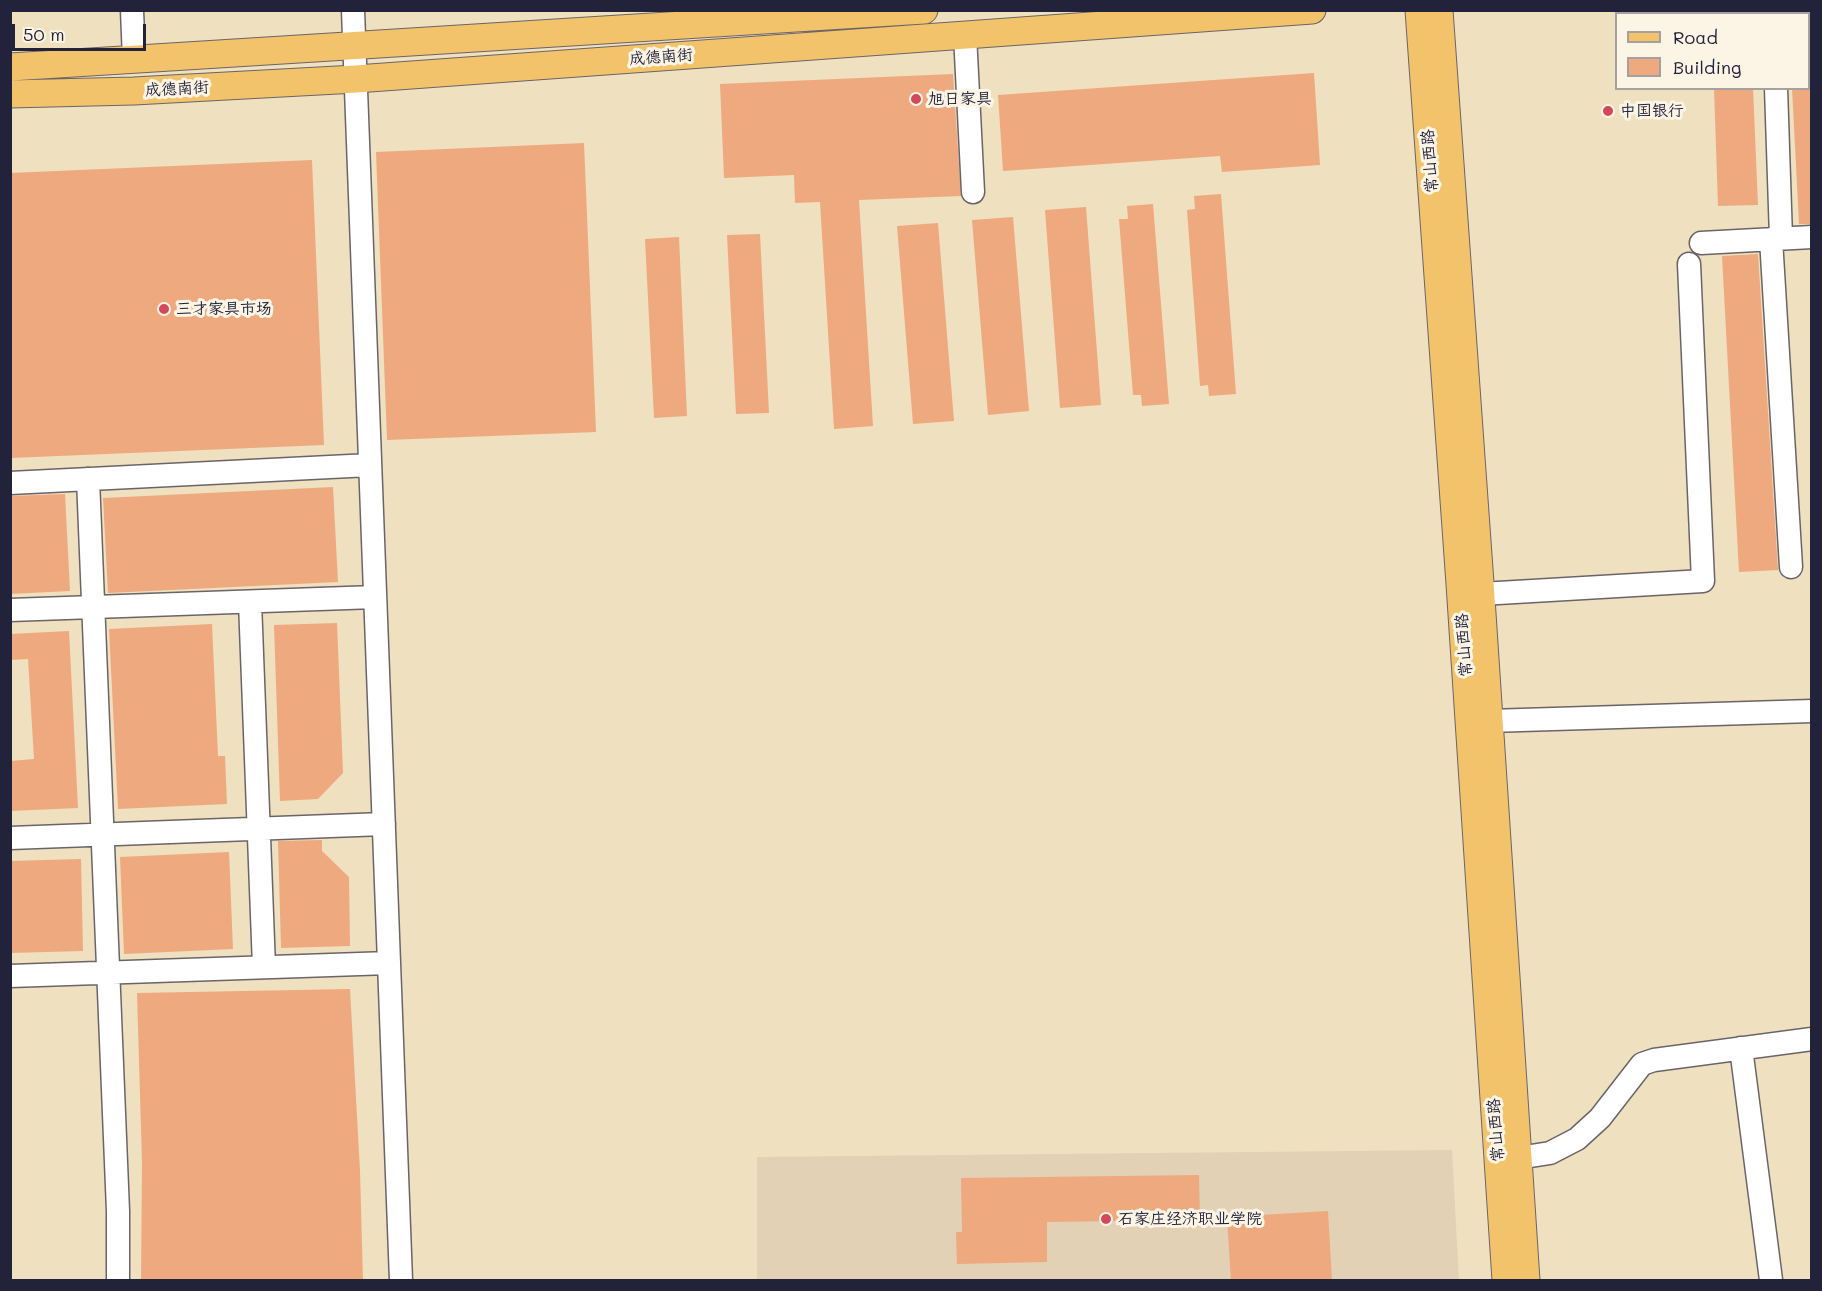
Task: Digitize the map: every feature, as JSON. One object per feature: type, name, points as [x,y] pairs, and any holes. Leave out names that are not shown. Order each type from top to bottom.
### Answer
[{"type":"main road","name":"成德南街","points":[[10,67],[924,10]]},
{"type":"main road","name":"成德南街","points":[[10,94],[134,91],[356,79],[1312,10]]},
{"type":"main road","name":"常山西路","points":[[1419,10],[1461,596],[1506,1281]]},
{"type":"main road","name":"常山西路","points":[[1440,10],[1526,1281]]},
{"type":"street","points":[[132,10],[134,60]]},
{"type":"street","points":[[353,10],[400,1281]]},
{"type":"street","points":[[965,34],[973,192]]},
{"type":"street","points":[[1776,90],[1776,239],[1791,567]]},
{"type":"street","points":[[1701,243],[1812,237]]},
{"type":"street","points":[[1481,594],[1703,581],[1689,264]]},
{"type":"street","points":[[10,483],[370,465]]},
{"type":"street","points":[[88,479],[118,1211],[118,1281]]},
{"type":"street","points":[[10,610],[375,597]]},
{"type":"street","points":[[250,602],[264,967]]},
{"type":"street","points":[[1489,721],[1812,711]]},
{"type":"street","points":[[10,838],[384,824]]},
{"type":"street","points":[[10,976],[389,963]]},
{"type":"street","points":[[1518,1158],[1550,1153],[1577,1139],[1600,1118],[1642,1064],[1654,1060],[1812,1039]]},
{"type":"street","points":[[1741,1048],[1771,1281]]},
{"type":"shaded area","name":"石家庄经济职业学院","points":[[1452,1150],[1459,1280],[757,1280],[757,1157]]},
{"type":"building","points":[[1314,73],[1320,165],[1222,172],[1220,156],[1003,171],[998,95]]},
{"type":"building","points":[[953,74],[961,196],[859,200],[873,426],[834,429],[820,202],[795,203],[794,175],[724,178],[720,84]]},
{"type":"building","points":[[1812,88],[1812,224],[1799,224],[1792,90]]},
{"type":"building","points":[[1714,90],[1753,90],[1758,205],[1718,206]]},
{"type":"building","points":[[584,143],[596,432],[387,440],[376,152]]},
{"type":"building","name":"三才家具市场","points":[[312,160],[324,445],[10,458],[10,173]]},
{"type":"building","points":[[1221,194],[1236,394],[1209,396],[1208,385],[1200,386],[1187,210],[1195,209],[1194,196]]},
{"type":"building","points":[[1153,204],[1169,404],[1142,406],[1141,395],[1133,395],[1119,219],[1128,219],[1127,206]]},
{"type":"building","points":[[1086,207],[1101,405],[1060,408],[1045,210]]},
{"type":"building","points":[[1013,217],[1029,411],[988,415],[972,220]]},
{"type":"building","points":[[938,223],[954,421],[913,424],[897,226]]},
{"type":"building","points":[[760,234],[769,413],[736,414],[727,235]]},
{"type":"building","points":[[679,237],[687,416],[654,418],[645,239]]},
{"type":"building","points":[[1758,254],[1778,570],[1739,572],[1722,256]]},
{"type":"building","points":[[333,487],[338,582],[108,593],[103,498]]},
{"type":"building","points":[[65,494],[70,591],[10,594],[10,496]]},
{"type":"building","points":[[337,623],[343,773],[318,799],[280,801],[274,625]]},
{"type":"building","points":[[212,624],[218,756],[225,756],[227,804],[118,809],[109,629]]},
{"type":"building","points":[[69,631],[78,808],[10,811],[10,761],[34,759],[28,659],[10,660],[10,634]]},
{"type":"building","points":[[322,840],[322,851],[349,877],[350,946],[281,948],[278,841]]},
{"type":"building","points":[[229,852],[233,949],[124,954],[120,857]]},
{"type":"building","points":[[81,859],[83,951],[10,953],[10,861]]},
{"type":"building","points":[[350,989],[360,1171],[363,1281],[141,1281],[142,1163],[137,993]]},
{"type":"building","points":[[1199,1175],[1200,1220],[1047,1222],[1047,1262],[957,1264],[956,1232],[962,1232],[961,1178]]},
{"type":"building","points":[[1328,1211],[1332,1281],[1231,1281],[1227,1217]]},
{"type":"place","name":"旭日家具","points":[[916,99]]},
{"type":"place","name":"中国银行","points":[[1608,111]]},
{"type":"place","name":"三才家具市场","points":[[164,309]]},
{"type":"place","name":"石家庄经济职业学院","points":[[1106,1219]]}]
